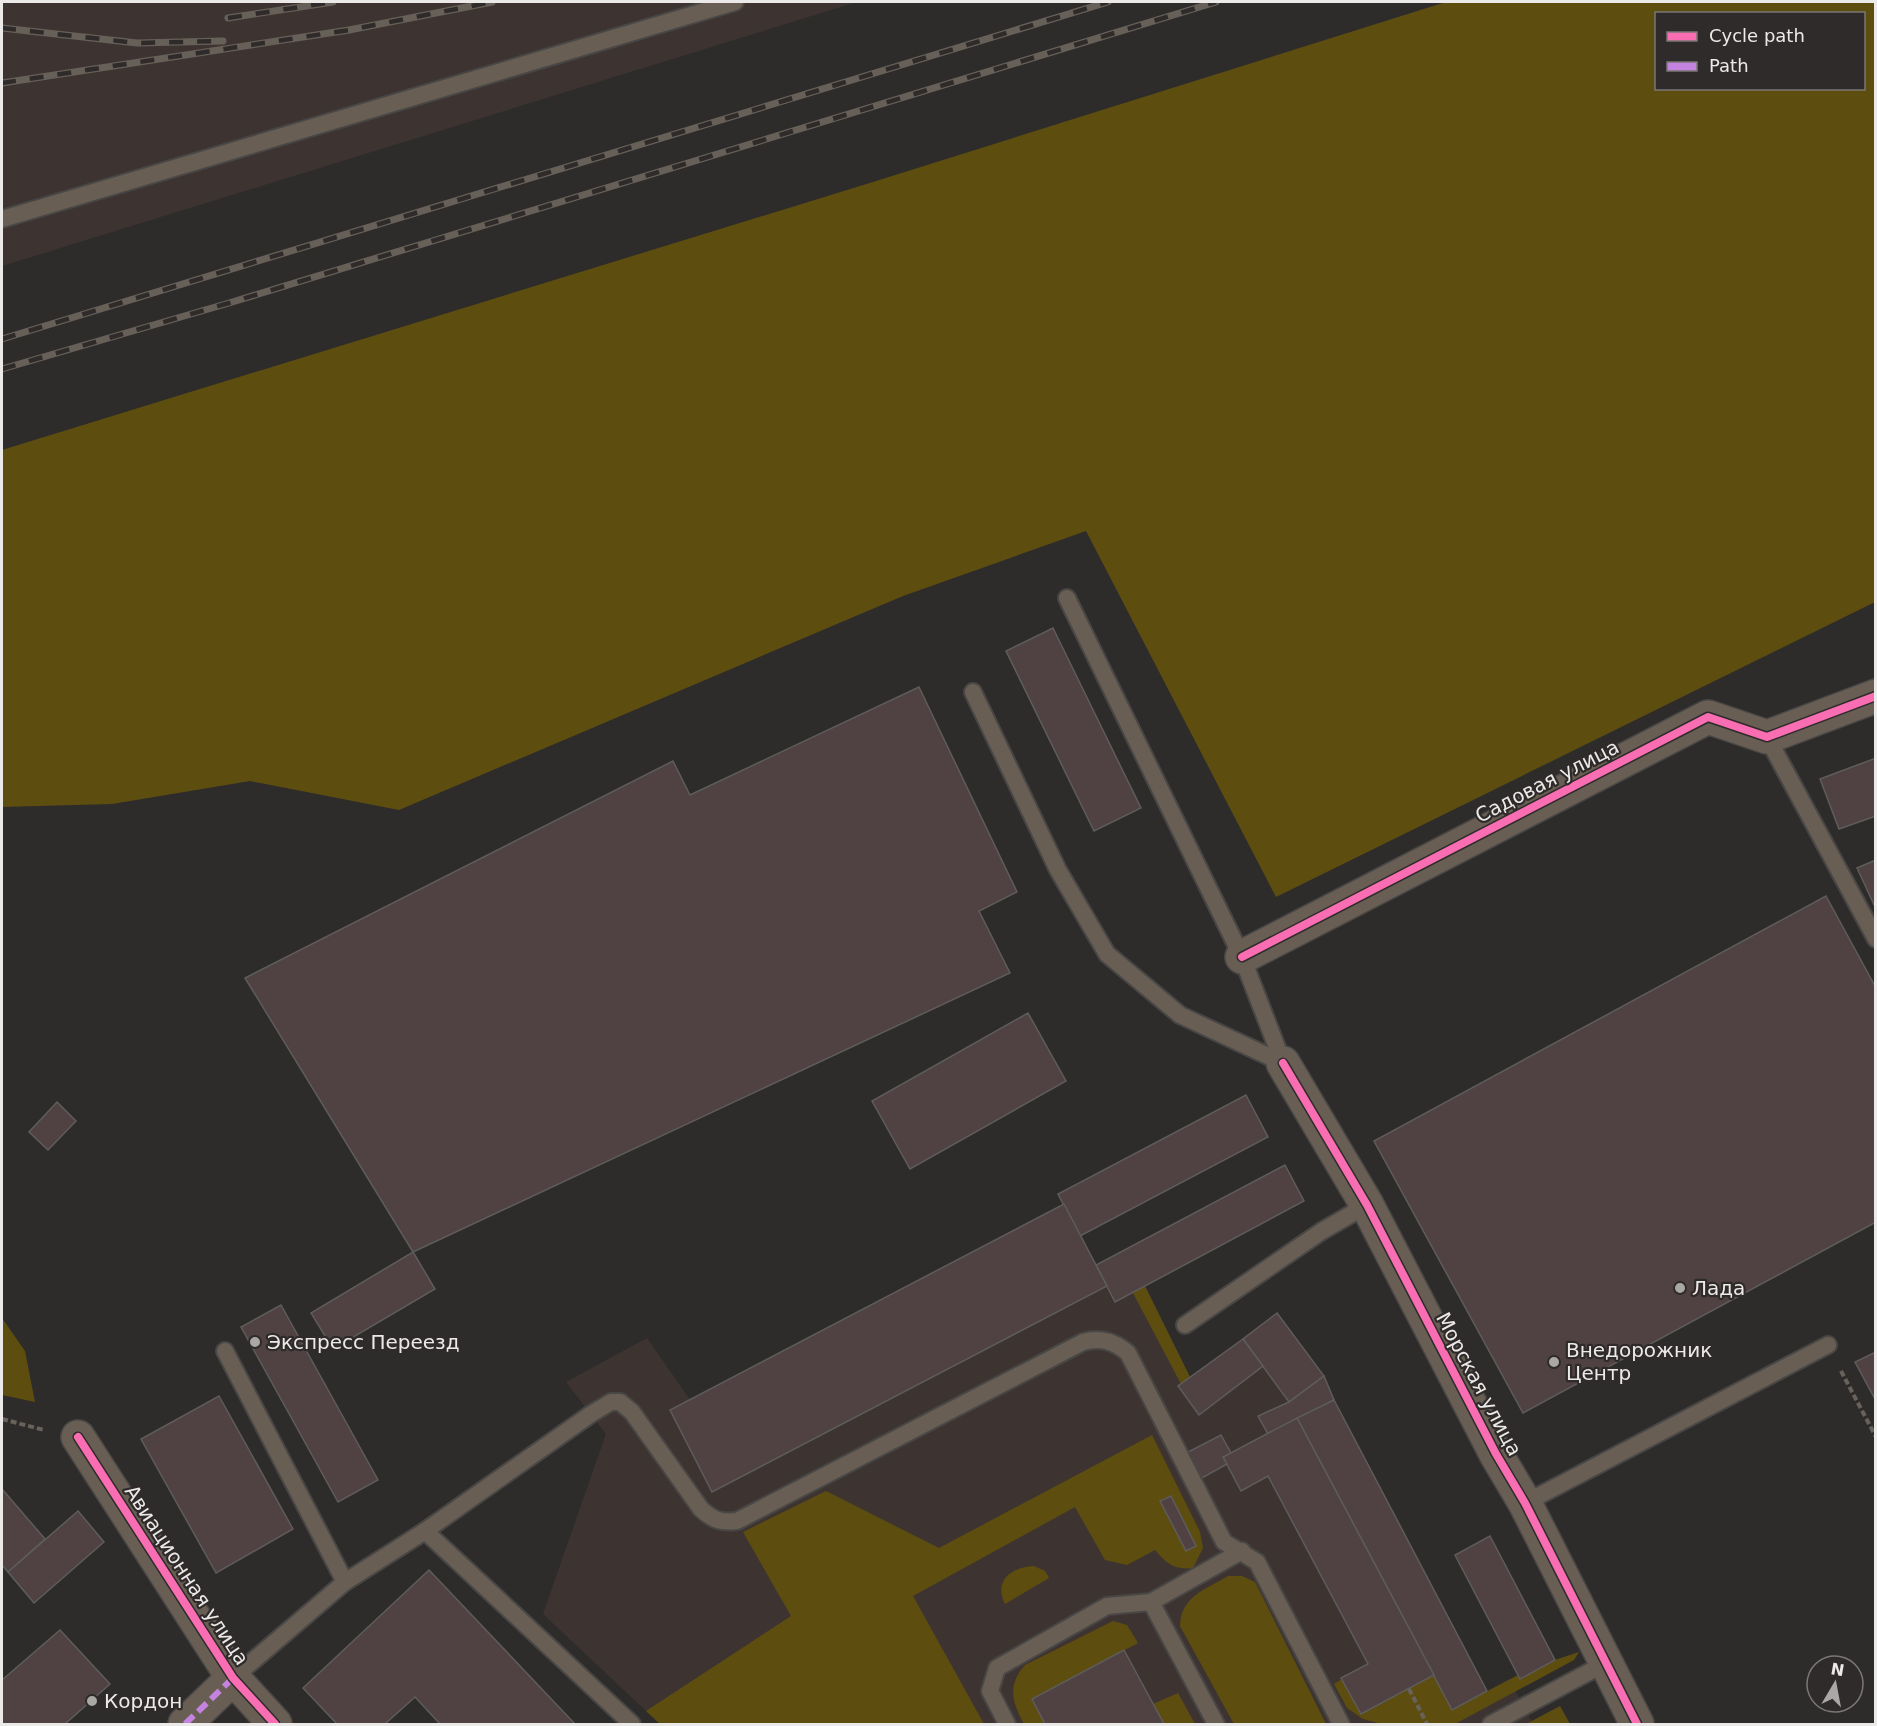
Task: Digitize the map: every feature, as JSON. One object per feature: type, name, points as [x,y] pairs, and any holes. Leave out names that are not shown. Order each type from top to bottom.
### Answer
[{"type":"street","points":[[1767,736],[1875,696]]},
{"type":"street","name":"Садовая улица","points":[[1242,957],[1708,717],[1767,736]]},
{"type":"street","name":"Морская улица","points":[[1283,1063],[1367,1205],[1525,1503],[1637,1725]]},
{"type":"street","name":"Авиационная улица","points":[[78,1437],[233,1678],[275,1725]]},
{"type":"street","points":[[185,1725],[233,1678]]},
{"type":"lane","points":[[2,219],[735,2]]},
{"type":"lane","points":[[1067,598],[1242,957],[1283,1063]]},
{"type":"lane","points":[[973,692],[1058,870],[1107,954],[1180,1016],[1283,1063]]},
{"type":"lane","points":[[1767,736],[1875,939]]},
{"type":"lane","points":[[1185,1325],[1322,1231],[1367,1205]]},
{"type":"lane","points":[[233,1678],[345,1582],[425,1531],[611,1402],[620,1402],[632,1412],[701,1509],[711,1518],[724,1523],[737,1521],[1083,1342],[1094,1339],[1119,1345],[1128,1353],[1224,1542],[1257,1562],[1341,1725]]},
{"type":"lane","points":[[1525,1503],[1828,1345]]},
{"type":"lane","points":[[225,1351],[345,1582]]},
{"type":"lane","points":[[425,1531],[632,1725]]},
{"type":"lane","points":[[1007,1725],[990,1691],[997,1668],[1107,1606],[1150,1602],[1242,1551]]},
{"type":"lane","points":[[1150,1602],[1216,1725]]},
{"type":"lane","points":[[1491,1725],[1513,1720],[1606,1663]]},
{"type":"path","points":[[1828,1345],[1875,1437]]},
{"type":"path","points":[[2,1419],[19,1424]]},
{"type":"path","points":[[1409,1689],[1427,1725]]},
{"type":"shaded area","points":[[2,2],[857,2],[2,266]]},
{"type":"shaded area","points":[[1446,2],[1875,2],[1875,602],[1276,897],[1086,531],[903,596],[399,810],[250,781],[112,804],[2,807],[2,450],[873,182]]},
{"type":"shaded area","points":[[1107,1286],[1115,1302],[1145,1286],[1190,1377],[1178,1386],[1199,1415],[1263,1366],[1289,1402],[1258,1417],[1434,1675],[1452,1710],[1509,1679],[1533,1724],[660,1724],[543,1614],[606,1434],[566,1382],[647,1338],[690,1400],[670,1410],[713,1492]]},
{"type":"shaded area","points":[[1145,1286],[1190,1377],[1181,1384],[1133,1293]]},
{"type":"shaded area","points":[[2,1318],[25,1351],[35,1402],[2,1395]]},
{"type":"shaded area","points":[[1152,1435],[1200,1532],[1203,1548],[1193,1568],[1171,1565],[1155,1550],[1127,1565],[1105,1560],[1075,1507],[913,1596],[984,1724],[660,1724],[646,1711],[791,1616],[743,1532],[826,1491],[939,1548]]},
{"type":"shaded area","points":[[1034,1566],[1045,1571],[1049,1578],[1005,1604],[1001,1588],[1007,1576],[1018,1569]]},
{"type":"shaded area","points":[[1228,1576],[1242,1576],[1255,1582],[1326,1724],[1234,1724],[1180,1626],[1181,1616],[1190,1601],[1203,1590]]},
{"type":"shaded area","points":[[1113,1621],[1127,1625],[1138,1643],[1032,1699],[1045,1724],[1024,1724],[1013,1694],[1019,1672],[1025,1665]]},
{"type":"shaded area","points":[[1579,1652],[1574,1660],[1455,1724],[1382,1724],[1363,1719],[1347,1708],[1334,1684],[1342,1679],[1361,1714],[1434,1675],[1452,1710],[1518,1675],[1521,1679],[1555,1660]]},
{"type":"shaded area","points":[[1178,1693],[1195,1724],[1164,1724],[1153,1704]]},
{"type":"shaded area","points":[[1560,1706],[1570,1724],[1528,1723]]},
{"type":"building","points":[[1053,628],[1141,808],[1094,831],[1006,651]]},
{"type":"building","points":[[919,687],[1017,892],[979,911],[1010,973],[413,1252],[245,978],[673,761],[690,795]]},
{"type":"building","points":[[1876,758],[1876,816],[1839,829],[1820,779]]},
{"type":"building","points":[[1876,860],[1876,909],[1857,868]]},
{"type":"building","points":[[1826,896],[1876,988],[1876,1222],[1523,1413],[1374,1141]]},
{"type":"building","points":[[1028,1013],[1066,1081],[910,1169],[872,1101]]},
{"type":"building","points":[[1246,1095],[1268,1137],[1080,1236],[1058,1194]]},
{"type":"building","points":[[57,1102],[76,1121],[48,1150],[29,1132]]},
{"type":"building","points":[[1285,1165],[1304,1201],[1115,1302],[1096,1265]]},
{"type":"building","points":[[1064,1204],[1107,1286],[712,1492],[670,1410]]},
{"type":"building","points":[[413,1252],[435,1289],[333,1349],[311,1313]]},
{"type":"building","points":[[281,1305],[378,1480],[338,1502],[241,1327]]},
{"type":"building","points":[[1277,1313],[1324,1376],[1289,1402],[1243,1339]]},
{"type":"building","points":[[1243,1339],[1263,1366],[1199,1415],[1178,1386]]},
{"type":"building","points":[[1876,1352],[1876,1401],[1855,1362]]},
{"type":"building","points":[[1324,1376],[1334,1400],[1268,1434],[1258,1416],[1289,1402]]},
{"type":"building","points":[[219,1396],[293,1529],[216,1573],[141,1439]]},
{"type":"building","points":[[1334,1400],[1487,1691],[1452,1710],[1297,1418]]},
{"type":"building","points":[[1297,1418],[1434,1675],[1361,1714],[1341,1678],[1368,1664],[1268,1476],[1241,1491],[1223,1457]]},
{"type":"building","points":[[1221,1435],[1231,1453],[1223,1457],[1227,1464],[1202,1478],[1188,1452]]},
{"type":"building","points":[[2,1489],[45,1539],[8,1572],[2,1565]]},
{"type":"building","points":[[1171,1496],[1196,1546],[1186,1551],[1160,1501]]},
{"type":"building","points":[[78,1511],[104,1542],[34,1603],[8,1572]]},
{"type":"building","points":[[1490,1536],[1555,1660],[1520,1679],[1455,1555]]},
{"type":"building","points":[[429,1570],[575,1724],[440,1724],[415,1697],[385,1724],[337,1724],[303,1688]]},
{"type":"building","points":[[60,1630],[110,1684],[65,1724],[2,1724],[2,1680]]},
{"type":"building","points":[[1124,1650],[1164,1724],[1045,1724],[1032,1699]]},
{"type":"railway","points":[[228,18],[333,2]]},
{"type":"railway","points":[[2,83],[349,30],[492,2]]},
{"type":"railway","points":[[2,339],[1108,2]]},
{"type":"railway","points":[[2,369],[229,303],[1216,2]]},
{"type":"railway","points":[[2,28],[137,43],[223,41]]},
{"type":"marked path","points":[[185,1724],[233,1678]]},
{"type":"cycle path","points":[[1242,957],[1708,717],[1767,737],[1876,696]]},
{"type":"cycle path","points":[[1283,1063],[1367,1205],[1496,1454],[1525,1503],[1637,1724]]},
{"type":"cycle path","points":[[78,1437],[233,1678],[275,1724]]},
{"type":"place","name":"Лада","points":[[1680,1288]]},
{"type":"place","name":"Экспресс Переезд","points":[[255,1342]]},
{"type":"place","name":"Внедорожник Центр","points":[[1554,1362]]},
{"type":"place","name":"Кордон","points":[[92,1701]]}]
